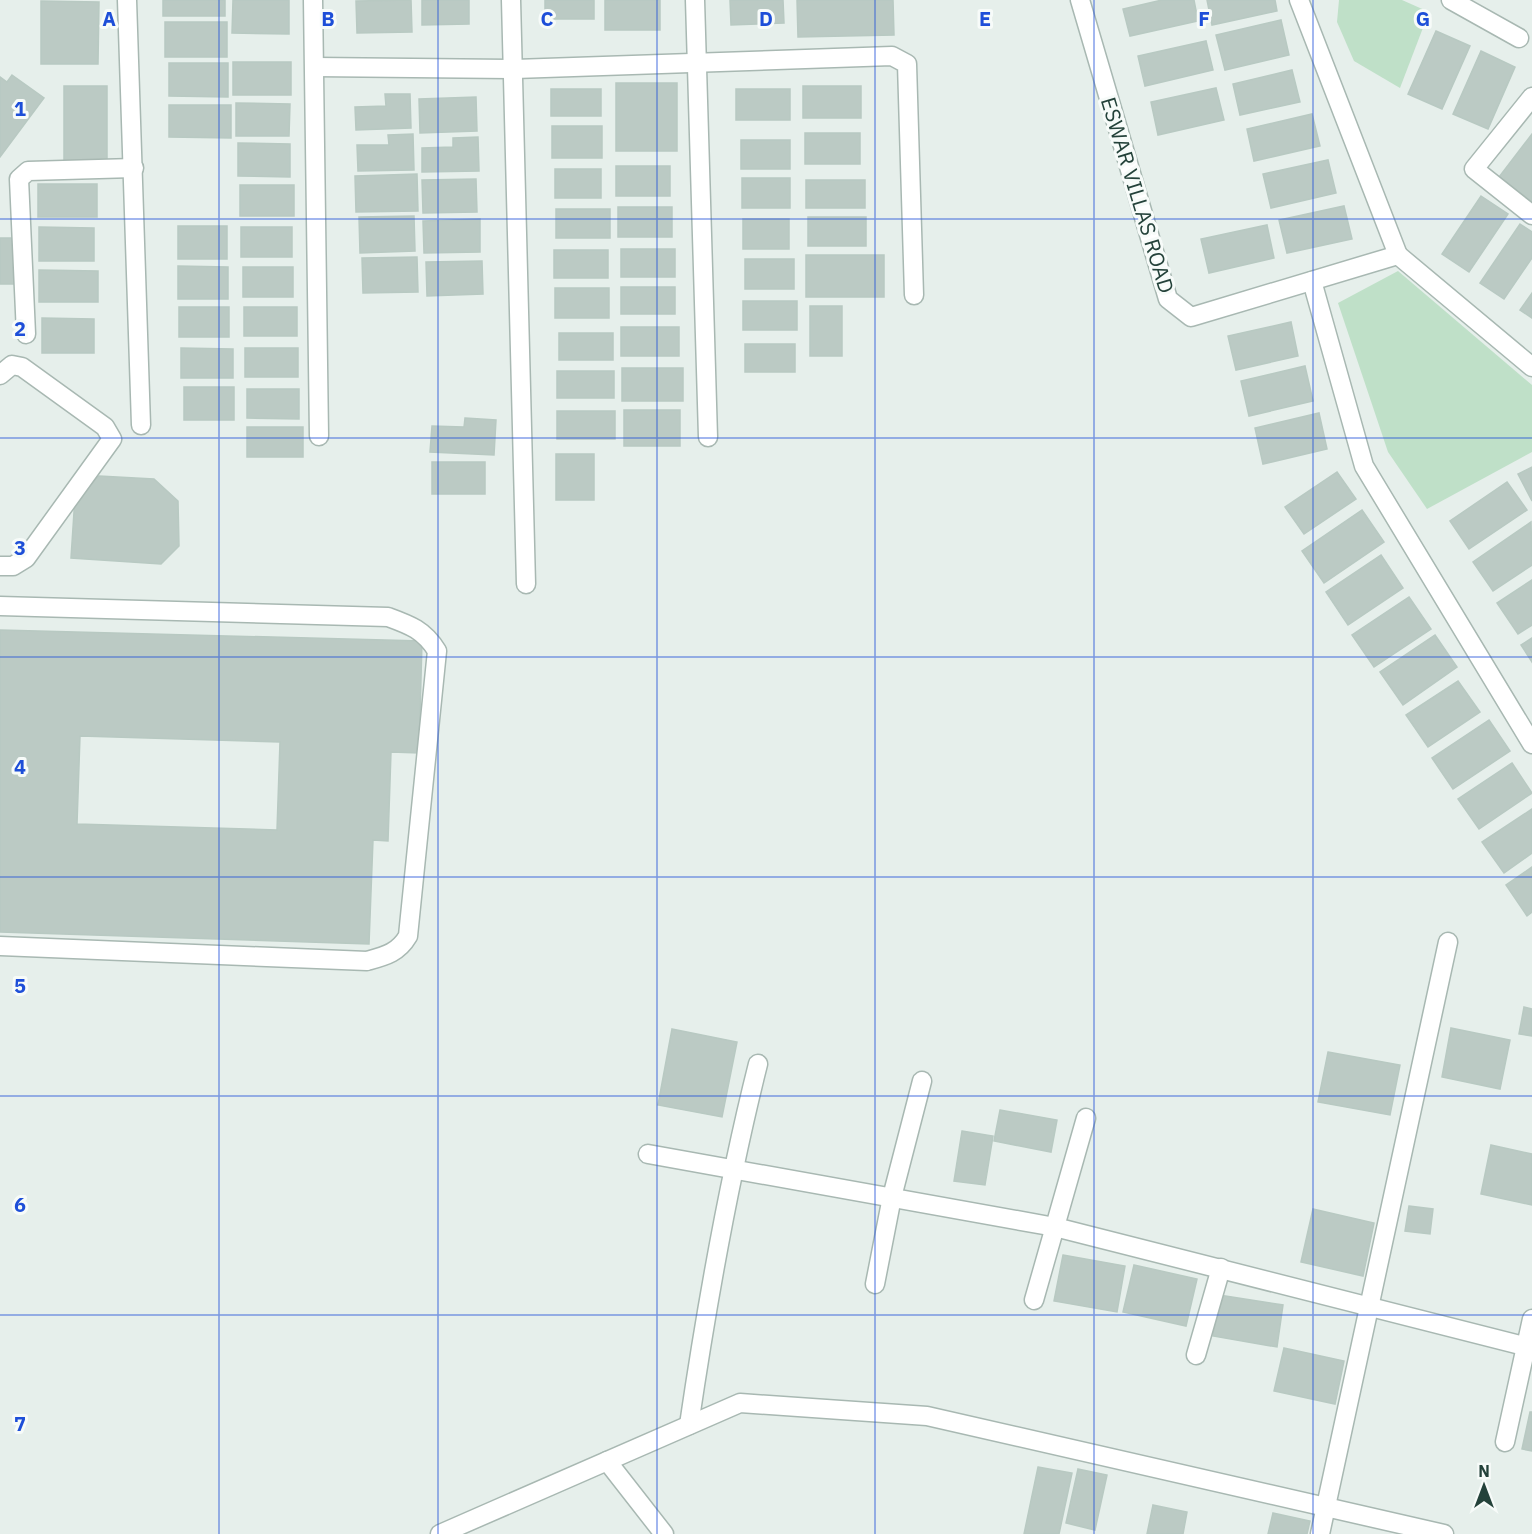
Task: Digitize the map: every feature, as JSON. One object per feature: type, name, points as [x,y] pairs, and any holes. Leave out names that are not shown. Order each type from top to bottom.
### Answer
[{"type":"street","points":[[127,0],[141,426]]},
{"type":"street","points":[[313,0],[319,436]]},
{"type":"street","points":[[511,0],[526,584]]},
{"type":"street","points":[[695,0],[699,62],[708,437]]},
{"type":"street","name":"ESWAR VILLAS ROAD","points":[[1080,0],[1168,299],[1191,317],[1398,255]]},
{"type":"street","points":[[1299,0],[1398,255],[1532,367]]},
{"type":"street","points":[[1451,0],[1519,38]]},
{"type":"street","points":[[315,67],[514,69],[892,56],[907,64],[914,295]]},
{"type":"street","points":[[1532,97],[1474,169],[1532,215]]},
{"type":"street","points":[[26,334],[19,179],[28,171],[134,168]]},
{"type":"street","points":[[1312,281],[1364,466],[1532,744]]},
{"type":"street","points":[[0,375],[12,365],[22,367],[105,428],[112,439],[26,558],[13,566],[0,566]]},
{"type":"street","points":[[0,606],[388,617],[414,626],[428,637],[436,651],[408,936],[400,948],[367,961],[0,946]]},
{"type":"street","points":[[1320,1534],[1448,942]]},
{"type":"street","points":[[689,1425],[732,1169],[758,1064]]},
{"type":"street","points":[[875,1284],[892,1197],[922,1081]]},
{"type":"street","points":[[1034,1300],[1086,1118]]},
{"type":"street","points":[[648,1154],[1055,1227],[1529,1348]]},
{"type":"street","points":[[1196,1355],[1221,1268]]},
{"type":"street","points":[[1505,1442],[1529,1348],[1532,1319]]},
{"type":"street","points":[[440,1534],[740,1403],[927,1416],[1444,1534]]},
{"type":"street","points":[[607,1461],[664,1534]]},
{"type":"green space","points":[[1339,0],[1402,0],[1429,12],[1400,88],[1354,61],[1337,22]]},
{"type":"green space","points":[[1398,271],[1532,385],[1532,452],[1427,509],[1388,452],[1338,303]]},
{"type":"building","points":[[163,0],[225,0],[225,16],[163,16]]},
{"type":"building","points":[[233,0],[289,0],[289,34],[232,33]]},
{"type":"building","points":[[411,0],[412,32],[357,33],[356,1]]},
{"type":"building","points":[[422,0],[469,0],[469,24],[422,25]]},
{"type":"building","points":[[545,0],[594,0],[594,19],[545,19]]},
{"type":"building","points":[[605,0],[660,0],[660,30],[605,30]]},
{"type":"building","points":[[730,0],[783,0],[784,23],[731,25]]},
{"type":"building","points":[[797,0],[893,0],[894,35],[798,37]]},
{"type":"building","points":[[1162,0],[1194,0],[1198,21],[1130,36],[1123,9]]},
{"type":"building","points":[[1207,0],[1275,0],[1277,11],[1212,25]]},
{"type":"building","points":[[41,1],[99,2],[98,64],[41,64]]},
{"type":"building","points":[[1281,20],[1289,55],[1225,70],[1216,35]]},
{"type":"building","points":[[165,22],[227,22],[227,57],[165,57]]},
{"type":"building","points":[[1436,31],[1470,46],[1442,109],[1408,94]]},
{"type":"building","points":[[1206,41],[1213,70],[1145,86],[1138,56]]},
{"type":"building","points":[[1481,51],[1515,67],[1488,129],[1453,114]]},
{"type":"building","points":[[233,62],[291,62],[291,95],[233,95]]},
{"type":"building","points":[[169,63],[228,63],[228,97],[169,96]]},
{"type":"building","points":[[1292,70],[1300,102],[1240,115],[1233,84]]},
{"type":"building","points":[[12,75],[44,98],[0,157],[0,77],[7,82]]},
{"type":"building","points":[[616,83],[677,83],[677,151],[616,151]]},
{"type":"building","points":[[64,86],[107,86],[107,160],[64,160]]},
{"type":"building","points":[[803,86],[861,86],[861,118],[803,118]]},
{"type":"building","points":[[1216,88],[1224,120],[1158,135],[1151,102]]},
{"type":"building","points":[[551,89],[601,89],[601,116],[551,116]]},
{"type":"building","points":[[736,89],[790,89],[790,120],[736,120]]},
{"type":"building","points":[[385,94],[410,94],[411,128],[356,130],[355,107],[386,106]]},
{"type":"building","points":[[476,97],[477,131],[420,133],[419,99]]},
{"type":"building","points":[[236,103],[290,104],[289,136],[236,136]]},
{"type":"building","points":[[169,105],[231,105],[231,138],[169,137]]},
{"type":"building","points":[[1312,114],[1320,146],[1254,161],[1247,129]]},
{"type":"building","points":[[552,126],[602,126],[602,158],[552,158]]},
{"type":"building","points":[[805,133],[860,133],[860,164],[805,164]]},
{"type":"building","points":[[413,134],[414,170],[358,171],[357,145],[389,145],[388,135]]},
{"type":"building","points":[[1532,134],[1532,202],[1499,177]]},
{"type":"building","points":[[478,137],[479,171],[422,172],[422,148],[453,147],[453,138]]},
{"type":"building","points":[[741,140],[790,140],[790,169],[741,169]]},
{"type":"building","points":[[238,143],[290,144],[290,177],[238,176]]},
{"type":"building","points":[[1328,160],[1336,193],[1271,208],[1263,174]]},
{"type":"building","points":[[616,166],[670,166],[670,196],[616,196]]},
{"type":"building","points":[[555,169],[601,169],[601,198],[555,198]]},
{"type":"building","points":[[417,174],[418,211],[356,212],[355,176]]},
{"type":"building","points":[[742,178],[790,178],[790,208],[742,208]]},
{"type":"building","points":[[476,179],[477,212],[423,213],[422,180]]},
{"type":"building","points":[[806,180],[865,180],[865,208],[806,208]]},
{"type":"building","points":[[38,184],[97,184],[97,217],[38,217]]},
{"type":"building","points":[[240,185],[294,185],[294,216],[240,216]]},
{"type":"building","points":[[1481,196],[1508,214],[1469,272],[1442,254]]},
{"type":"building","points":[[1344,206],[1352,239],[1287,253],[1279,220]]},
{"type":"building","points":[[618,207],[672,207],[672,237],[618,237]]},
{"type":"building","points":[[556,209],[610,209],[610,238],[556,238]]},
{"type":"building","points":[[414,216],[415,251],[360,253],[359,217]]},
{"type":"building","points":[[808,217],[866,217],[866,246],[808,246]]},
{"type":"building","points":[[480,219],[480,252],[424,253],[423,221]]},
{"type":"building","points":[[743,219],[789,219],[789,249],[743,249]]},
{"type":"building","points":[[1520,224],[1532,232],[1532,258],[1504,299],[1480,283]]},
{"type":"building","points":[[1267,225],[1274,258],[1209,273],[1201,239]]},
{"type":"building","points":[[178,226],[227,226],[227,259],[178,259]]},
{"type":"building","points":[[39,227],[94,228],[94,261],[39,261]]},
{"type":"building","points":[[241,227],[292,227],[292,257],[241,257]]},
{"type":"building","points":[[0,238],[15,238],[15,284],[0,284]]},
{"type":"building","points":[[621,249],[675,249],[675,277],[621,277]]},
{"type":"building","points":[[554,250],[608,250],[608,278],[554,278]]},
{"type":"building","points":[[806,255],[884,255],[884,297],[806,297]]},
{"type":"building","points":[[417,257],[418,292],[363,293],[362,258]]},
{"type":"building","points":[[745,259],[794,259],[794,289],[745,289]]},
{"type":"building","points":[[482,261],[483,294],[427,296],[426,262]]},
{"type":"building","points":[[178,266],[228,267],[228,299],[178,299]]},
{"type":"building","points":[[243,267],[293,267],[293,297],[243,297]]},
{"type":"building","points":[[39,270],[98,271],[98,302],[39,302]]},
{"type":"building","points":[[621,287],[675,287],[675,314],[621,314]]},
{"type":"building","points":[[555,288],[609,288],[609,318],[555,318]]},
{"type":"building","points":[[1532,293],[1532,318],[1520,310]]},
{"type":"building","points":[[743,301],[797,301],[797,330],[743,330]]},
{"type":"building","points":[[810,306],[842,306],[842,356],[810,356]]},
{"type":"building","points":[[179,307],[229,307],[229,337],[179,337]]},
{"type":"building","points":[[244,307],[297,307],[297,336],[244,336]]},
{"type":"building","points":[[42,318],[94,319],[94,353],[42,353]]},
{"type":"building","points":[[1291,322],[1298,356],[1236,370],[1228,336]]},
{"type":"building","points":[[621,327],[679,327],[679,356],[621,356]]},
{"type":"building","points":[[559,333],[613,333],[613,360],[559,360]]},
{"type":"building","points":[[745,344],[795,344],[795,372],[745,372]]},
{"type":"building","points":[[181,348],[233,349],[233,378],[181,378]]},
{"type":"building","points":[[245,348],[298,348],[298,377],[245,377]]},
{"type":"building","points":[[1305,366],[1313,401],[1249,416],[1241,381]]},
{"type":"building","points":[[622,368],[683,368],[683,401],[622,401]]},
{"type":"building","points":[[557,371],[614,371],[614,398],[557,398]]},
{"type":"building","points":[[184,387],[234,387],[234,420],[184,420]]},
{"type":"building","points":[[247,389],[299,389],[299,419],[247,418]]},
{"type":"building","points":[[624,410],[680,410],[680,446],[624,446]]},
{"type":"building","points":[[557,411],[615,411],[615,439],[557,439]]},
{"type":"building","points":[[1319,413],[1327,449],[1263,464],[1255,428]]},
{"type":"building","points":[[465,418],[496,420],[494,455],[430,452],[432,426],[464,427]]},
{"type":"building","points":[[247,427],[303,427],[303,457],[247,457]]},
{"type":"building","points":[[556,454],[594,454],[594,500],[556,500]]},
{"type":"building","points":[[432,462],[485,462],[485,494],[432,494]]},
{"type":"building","points":[[1532,467],[1532,501],[1518,474]]},
{"type":"building","points":[[1337,472],[1356,499],[1304,534],[1285,507]]},
{"type":"building","points":[[99,476],[154,479],[178,501],[179,546],[161,564],[71,558],[75,497]]},
{"type":"building","points":[[1507,482],[1527,510],[1469,549],[1450,521]]},
{"type":"building","points":[[1362,510],[1384,542],[1324,583],[1302,551]]},
{"type":"building","points":[[1531,522],[1532,565],[1493,591],[1473,562]]},
{"type":"building","points":[[1381,555],[1403,588],[1348,625],[1326,592]]},
{"type":"building","points":[[1532,580],[1532,625],[1518,634],[1497,603]]},
{"type":"building","points":[[1409,597],[1431,629],[1374,667],[1352,635]]},
{"type":"building","points":[[0,630],[422,641],[419,753],[391,752],[388,841],[373,840],[369,944],[0,932]],"holes":[[[80,736],[280,742],[277,830],[77,824]]]},
{"type":"building","points":[[1435,635],[1457,667],[1403,705],[1380,672]]},
{"type":"building","points":[[1532,638],[1532,662],[1521,645]]},
{"type":"building","points":[[1458,681],[1480,712],[1428,747],[1406,715]]},
{"type":"building","points":[[1489,720],[1510,751],[1453,789],[1432,758]]},
{"type":"building","points":[[1512,763],[1532,793],[1479,829],[1458,799]]},
{"type":"building","points":[[1532,809],[1532,853],[1504,873],[1482,842]]},
{"type":"building","points":[[1532,867],[1532,912],[1527,916],[1506,885]]},
{"type":"building","points":[[1524,1007],[1532,1009],[1532,1036],[1519,1034]]},
{"type":"building","points":[[1451,1028],[1510,1040],[1500,1089],[1442,1077]]},
{"type":"building","points":[[672,1029],[737,1042],[722,1117],[658,1105]]},
{"type":"building","points":[[1328,1052],[1400,1065],[1390,1115],[1318,1102]]},
{"type":"building","points":[[1000,1110],[1057,1120],[1051,1152],[994,1141]]},
{"type":"building","points":[[962,1131],[993,1136],[985,1185],[954,1181]]},
{"type":"building","points":[[1491,1145],[1532,1154],[1532,1205],[1481,1194]]},
{"type":"building","points":[[1409,1206],[1433,1209],[1430,1234],[1405,1231]]},
{"type":"building","points":[[1313,1209],[1374,1223],[1363,1276],[1301,1262]]},
{"type":"building","points":[[1063,1255],[1125,1266],[1117,1312],[1054,1301]]},
{"type":"building","points":[[1134,1265],[1197,1279],[1186,1326],[1123,1312]]},
{"type":"building","points":[[1219,1295],[1283,1305],[1277,1347],[1213,1336]]},
{"type":"building","points":[[1284,1348],[1344,1361],[1335,1404],[1274,1391]]},
{"type":"building","points":[[1530,1412],[1532,1412],[1532,1451],[1522,1449]]},
{"type":"building","points":[[1038,1467],[1072,1473],[1059,1534],[1024,1534]]},
{"type":"building","points":[[1078,1469],[1107,1475],[1095,1530],[1066,1523]]},
{"type":"building","points":[[1153,1505],[1187,1512],[1183,1534],[1147,1534]]},
{"type":"building","points":[[1273,1513],[1310,1521],[1307,1534],[1268,1534]]}]
